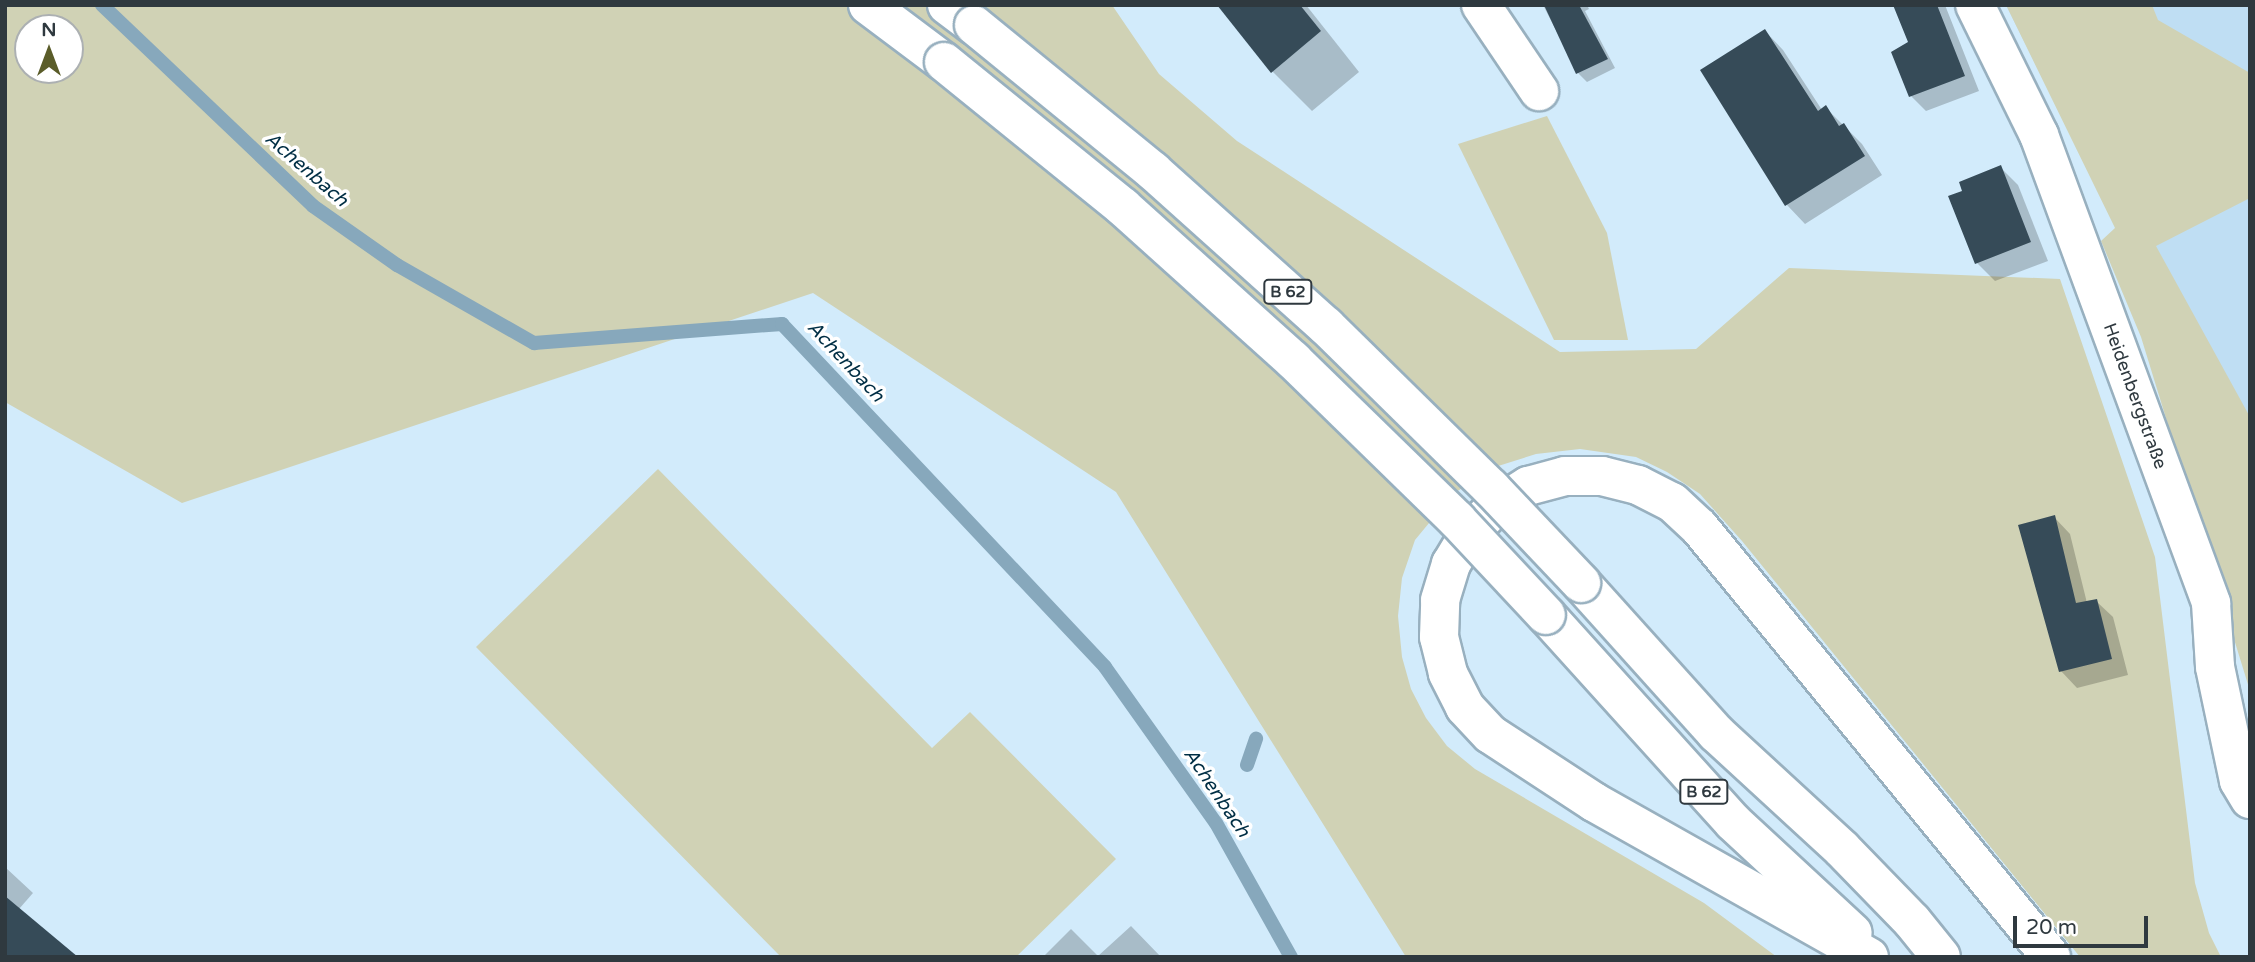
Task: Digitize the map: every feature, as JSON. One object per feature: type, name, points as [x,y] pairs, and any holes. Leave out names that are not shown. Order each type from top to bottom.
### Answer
[{"type":"main road","name":"B 62","points":[[868,5],[944,62],[1123,207],[1293,360],[1457,520],[1733,822],[1819,900],[1875,957]]},
{"type":"main road","name":"B 62","points":[[947,5],[1153,171],[1326,326],[1491,488],[1716,733],[1842,849],[1912,920],[1941,957]]},
{"type":"main road","points":[[1481,5],[1539,91]]},
{"type":"main road","name":"Heidenbergstraße","points":[[1975,5],[2039,135],[2211,603],[2215,667],[2239,781],[2250,799]]},
{"type":"main road","points":[[1868,957],[1594,802],[1490,734],[1465,707],[1448,673],[1439,637],[1440,600],[1451,564],[1469,532],[1496,506],[1528,486],[1565,476],[1602,476],[1639,485],[1672,502],[1699,527],[2051,957]]},
{"type":"shaded area","points":[[2006,5],[2250,5],[2250,495]]},
{"type":"green space","points":[[5,5],[1112,5],[1159,74],[1237,141],[1560,352],[1696,349],[1789,268],[2060,279],[2155,557],[2195,883],[2209,933],[2221,957],[2080,957],[1742,541],[1700,494],[1667,472],[1636,457],[1580,449],[1536,454],[1495,467],[1453,494],[1415,540],[1402,578],[1398,616],[1402,657],[1411,689],[1426,718],[1447,746],[1475,769],[1704,903],[1777,957],[1406,957],[1116,492],[813,293],[182,503],[5,402]]},
{"type":"green space","points":[[2006,5],[2152,5],[2158,20],[2250,73],[2250,198],[2156,246],[2250,417],[2250,691],[2141,337],[2101,241],[2115,228]]},
{"type":"green space","points":[[1547,116],[1607,233],[1628,340],[1554,340],[1458,144]]},
{"type":"green space","points":[[658,469],[932,748],[970,712],[1116,859],[1016,957],[781,957],[476,647]]},
{"type":"building","points":[[1217,5],[1300,5],[1321,31],[1271,73]]},
{"type":"building","points":[[1544,5],[1579,5],[1608,59],[1576,74]]},
{"type":"building","points":[[1893,5],[1937,5],[1965,76],[1909,97],[1891,52],[1908,42]]},
{"type":"building","points":[[1765,29],[1818,111],[1826,105],[1839,126],[1844,123],[1865,156],[1785,206],[1700,70]]},
{"type":"building","points":[[2001,165],[2031,242],[1975,264],[1948,196],[1962,191],[1959,182]]},
{"type":"building","points":[[2055,515],[2076,603],[2097,599],[2112,659],[2059,672],[2018,525]]},
{"type":"building","points":[[5,896],[78,957],[5,957]]},
{"type":"waterway","name":"Achenbach","points":[[102,5],[313,206],[397,265],[534,343],[782,324],[1105,667],[1216,823],[1291,957]]},
{"type":"waterway","points":[[1247,765],[1256,739]]}]
